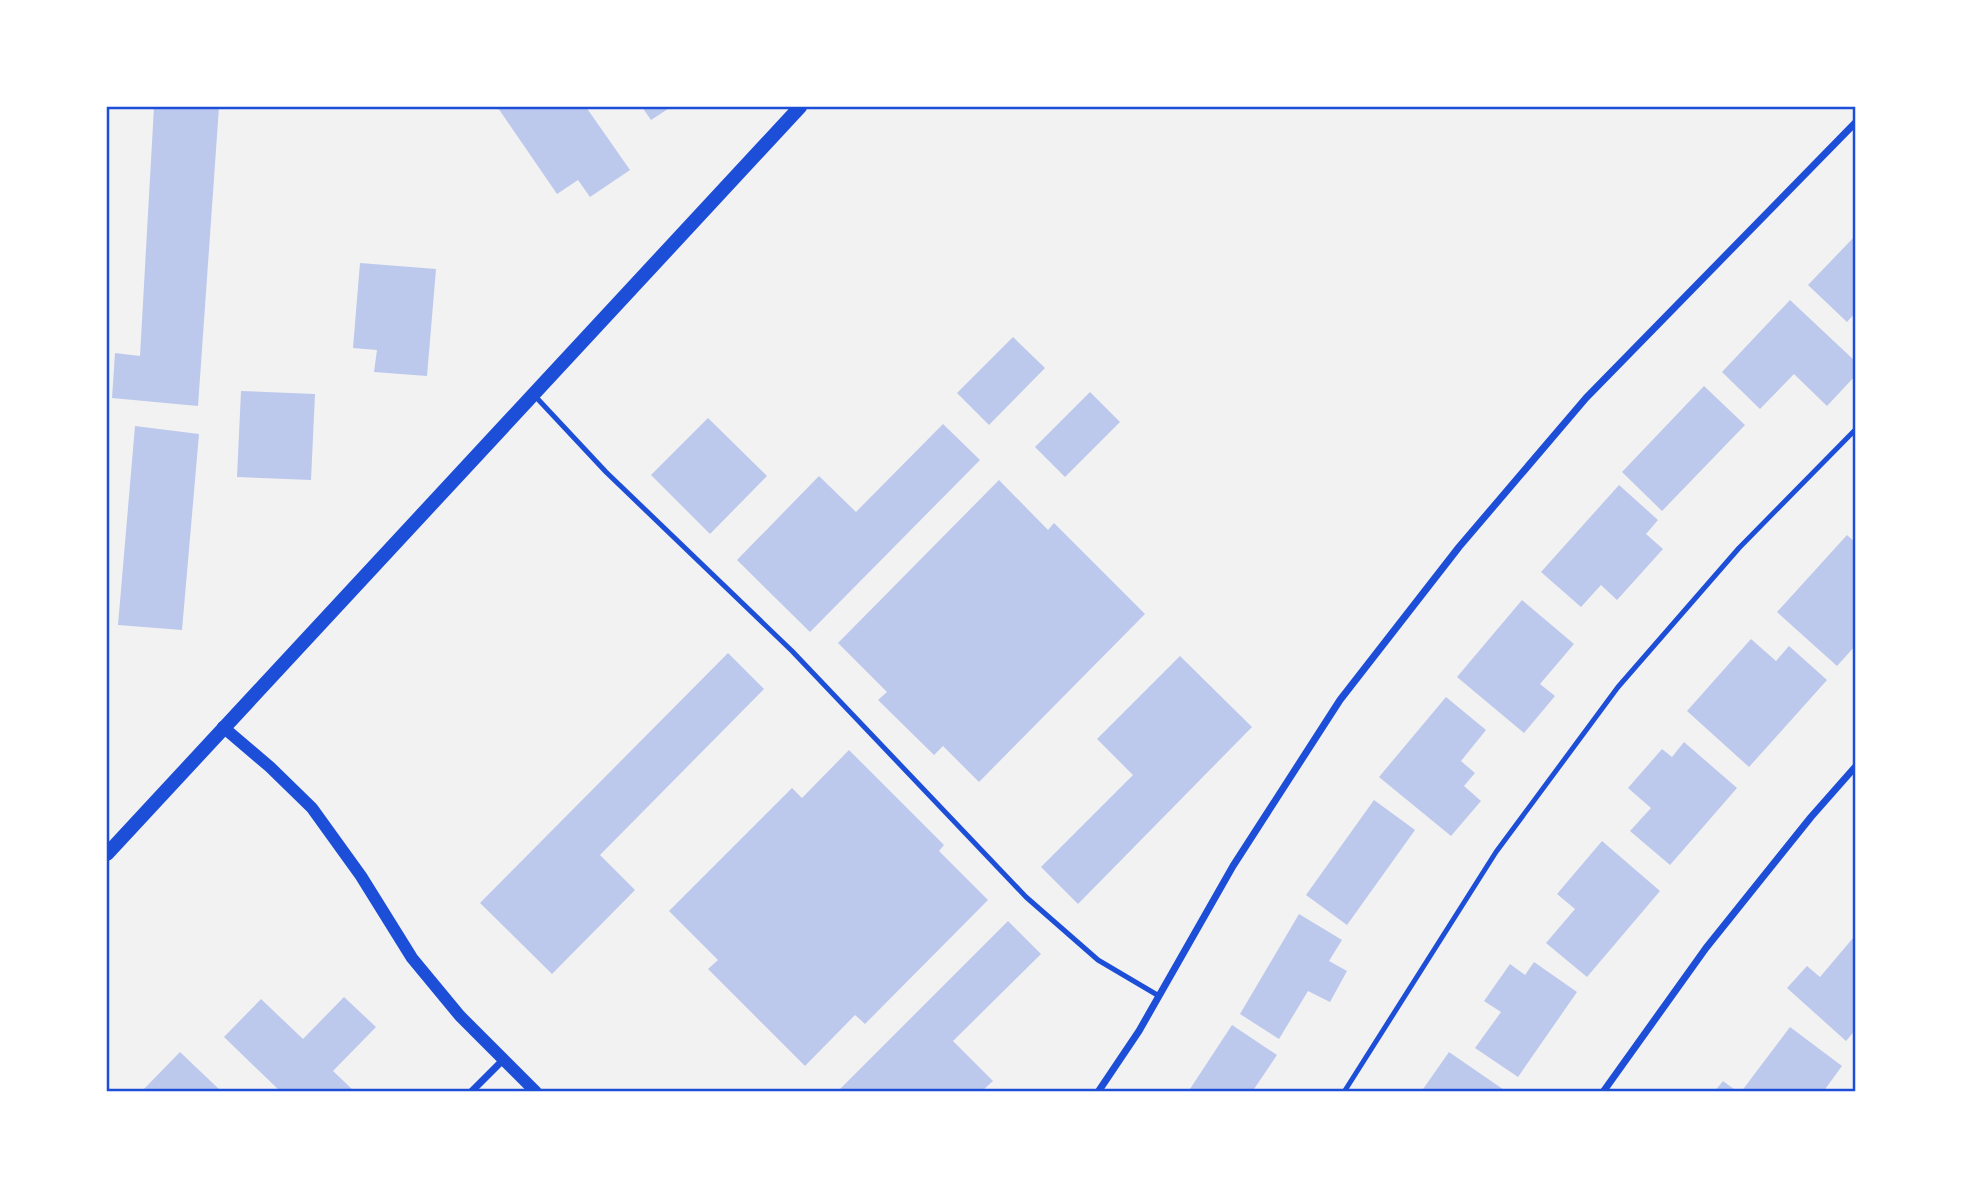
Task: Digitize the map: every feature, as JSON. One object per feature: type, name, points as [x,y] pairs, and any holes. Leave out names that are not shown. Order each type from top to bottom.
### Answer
[{"type":"main road","points":[[107,853],[800,107]]},
{"type":"street","points":[[1098,1092],[1139,1031],[1233,866],[1340,700],[1459,547],[1586,398],[1856,122]]},
{"type":"street","points":[[223,727],[312,808],[361,876],[412,958],[460,1016],[536,1092]]},
{"type":"street","points":[[1603,1092],[1706,948],[1856,765]]},
{"type":"street","points":[[471,1092],[503,1060]]},
{"type":"lane","points":[[532,393],[606,472],[792,652],[1026,897],[1098,960],[1159,996]]},
{"type":"lane","points":[[1344,1092],[1496,852],[1618,687],[1740,548],[1856,429]]},
{"type":"building","points":[[154,107],[219,107],[198,406],[112,398],[115,353],[140,356]]},
{"type":"building","points":[[499,107],[586,107],[630,170],[590,197],[578,180],[557,194]]},
{"type":"building","points":[[642,107],[671,107],[651,120]]},
{"type":"building","points":[[1856,235],[1856,312],[1847,322],[1808,285]]},
{"type":"building","points":[[360,263],[436,269],[427,376],[374,372],[377,350],[353,348]]},
{"type":"building","points":[[1790,300],[1856,362],[1856,375],[1827,406],[1794,374],[1760,409],[1722,372]]},
{"type":"building","points":[[1013,337],[1045,368],[989,425],[957,393]]},
{"type":"building","points":[[1704,386],[1745,425],[1662,511],[1622,472]]},
{"type":"building","points":[[241,391],[315,394],[311,480],[237,477]]},
{"type":"building","points":[[1090,392],[1120,422],[1065,477],[1035,447]]},
{"type":"building","points":[[708,418],[767,476],[710,534],[651,475]]},
{"type":"building","points":[[943,424],[980,460],[810,632],[737,560],[819,476],[856,512]]},
{"type":"building","points":[[135,426],[199,434],[182,630],[118,625]]},
{"type":"building","points":[[999,480],[1048,530],[1054,523],[1145,614],[979,782],[943,746],[934,755],[878,700],[887,692],[838,643]]},
{"type":"building","points":[[1619,485],[1658,520],[1646,534],[1663,549],[1617,600],[1601,585],[1581,607],[1541,572]]},
{"type":"building","points":[[1847,535],[1856,543],[1856,645],[1837,666],[1777,612]]},
{"type":"building","points":[[1522,600],[1574,644],[1540,684],[1555,696],[1524,733],[1457,677]]},
{"type":"building","points":[[1751,639],[1776,661],[1789,646],[1827,680],[1749,767],[1687,711]]},
{"type":"building","points":[[728,653],[764,689],[600,855],[635,890],[552,974],[480,903]]},
{"type":"building","points":[[1180,656],[1252,727],[1078,904],[1041,867],[1133,775],[1097,739]]},
{"type":"building","points":[[1446,697],[1486,730],[1461,761],[1475,773],[1464,786],[1481,801],[1451,836],[1379,777]]},
{"type":"building","points":[[1684,742],[1737,788],[1670,865],[1630,831],[1651,808],[1628,788],[1662,749],[1672,757]]},
{"type":"building","points":[[849,750],[944,845],[939,851],[988,900],[865,1024],[855,1015],[805,1066],[708,969],[718,960],[669,911],[792,788],[802,798]]},
{"type":"building","points":[[1374,800],[1415,830],[1347,925],[1306,895]]},
{"type":"building","points":[[1602,841],[1660,891],[1587,977],[1546,943],[1575,909],[1557,894]]},
{"type":"building","points":[[1299,914],[1342,940],[1329,961],[1347,971],[1330,1002],[1308,991],[1279,1039],[1240,1014]]},
{"type":"building","points":[[1008,921],[1041,954],[953,1041],[993,1081],[981,1092],[837,1092]]},
{"type":"building","points":[[1853,938],[1856,941],[1856,1029],[1846,1041],[1787,988],[1807,966],[1820,977]]},
{"type":"building","points":[[1534,962],[1577,992],[1518,1077],[1475,1048],[1501,1012],[1484,1001],[1510,964],[1525,975]]},
{"type":"building","points":[[344,997],[376,1027],[333,1071],[355,1092],[281,1092],[224,1037],[261,999],[303,1039]]},
{"type":"building","points":[[1232,1025],[1277,1055],[1252,1092],[1188,1092]]},
{"type":"building","points":[[1790,1027],[1842,1066],[1823,1092],[1741,1092]]},
{"type":"building","points":[[180,1052],[222,1092],[141,1092]]},
{"type":"building","points":[[1449,1052],[1507,1092],[1421,1092]]},
{"type":"building","points":[[1723,1081],[1738,1092],[1714,1092]]}]
